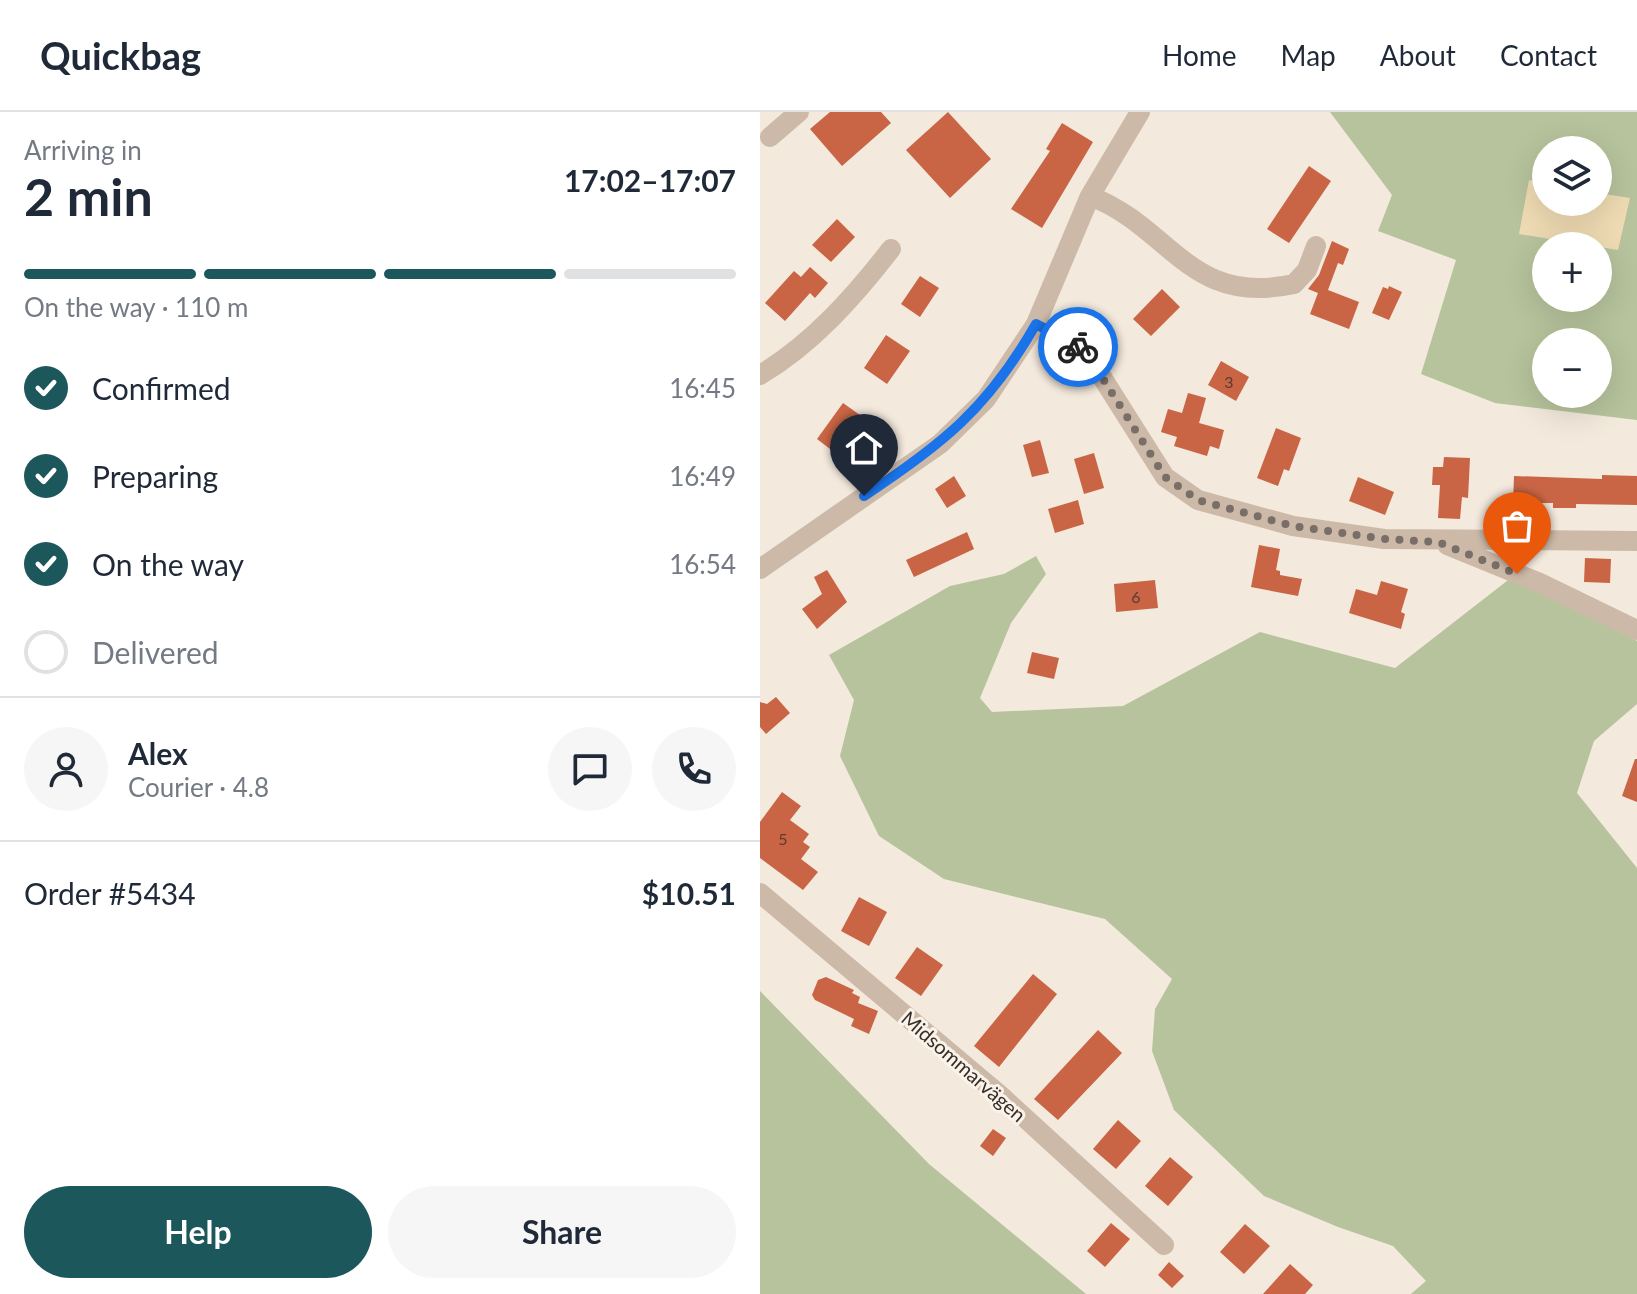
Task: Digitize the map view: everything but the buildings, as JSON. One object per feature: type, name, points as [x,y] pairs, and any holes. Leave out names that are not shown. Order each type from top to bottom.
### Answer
[{"type":"street","points":[[770,137],[799,112]]},
{"type":"street","points":[[760,569],[940,444],[986,399],[1036,324],[1090,196],[1140,112]]},
{"type":"street","points":[[1090,196],[1116,207],[1194,269],[1249,289],[1294,284],[1307,270],[1316,246]]},
{"type":"street","points":[[760,375],[794,351],[838,312],[891,249]]},
{"type":"street","points":[[1036,324],[1088,355],[1165,477],[1198,500],[1293,526],[1384,539],[1438,542],[1637,541]]},
{"type":"street","points":[[1438,542],[1540,583],[1637,630]]},
{"type":"street","name":"Midsommarvägen","points":[[760,893],[1001,1096],[1164,1245]]},
{"type":"green space","points":[[1330,112],[1637,112],[1637,420],[1537,408],[1612,408],[1612,328],[1532,328],[1532,407],[1495,403],[1421,374],[1456,260],[1378,231],[1392,195]]},
{"type":"green space","points":[[1036,556],[1046,574],[1011,623],[980,698],[992,712],[1123,706],[1260,632],[1395,668],[1512,577],[1637,641],[1637,704],[1594,741],[1577,793],[1637,868],[1637,1294],[1411,1294],[1426,1281],[1393,1246],[1264,1196],[1174,1110],[1152,1051],[1155,1009],[1172,979],[1105,919],[944,879],[879,836],[840,756],[854,700],[829,655],[950,586],[1004,574]]},
{"type":"green space","points":[[760,991],[929,1164],[1086,1294],[760,1294]]},
{"type":"sand","points":[[1529,180],[1532,181],[1532,216],[1612,216],[1612,195],[1630,198],[1618,250],[1612,249],[1612,232],[1519,234]]},
{"type":"way so far","points":[[1078,347],[1088,355],[1165,477],[1198,500],[1293,526],[1360,537],[1438,542],[1517,574]]},
{"type":"route","points":[[864,496],[940,444],[969,417],[986,399],[1036,324],[1078,347]]}]
